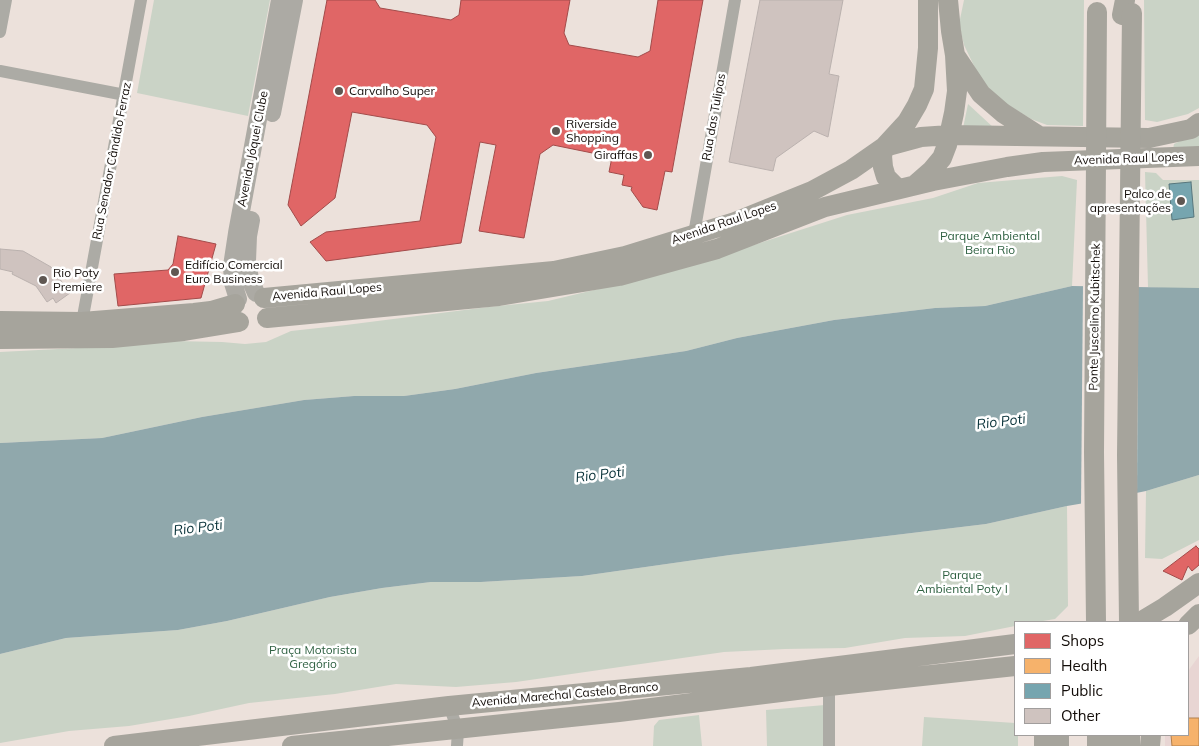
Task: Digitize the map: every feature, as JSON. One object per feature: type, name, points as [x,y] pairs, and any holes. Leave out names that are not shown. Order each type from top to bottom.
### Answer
[{"type":"main road","name":"Avenida Jóquei Clube","points":[[246,303],[233,283],[232,266],[280,0]]},
{"type":"main road","name":"Avenida Jóquei Clube","points":[[246,303],[250,279],[247,261],[248,236],[294,0]]},
{"type":"main road","points":[[928,0],[927,61],[924,89],[917,106],[907,122],[884,147],[882,156],[884,172],[892,184],[906,188],[937,164],[945,152],[950,135],[956,91],[956,55],[948,0]]},
{"type":"main road","name":"Ponte Juscelino Kubitschek","points":[[1096,621],[1094,452],[1097,4]]},
{"type":"main road","name":"Ponte Juscelino Kubitschek","points":[[1116,621],[1117,333],[1127,7]]},
{"type":"main road","name":"Ponte Juscelino Kubitschek","points":[[1127,7],[1129,621]]},
{"type":"main road","points":[[956,55],[981,94],[1003,113],[1040,137]]},
{"type":"main road","name":"Avenida Raul Lopes","points":[[0,321],[82,322],[194,313],[246,303],[554,270],[625,256],[735,222],[812,191],[850,170],[884,147],[903,140],[950,135],[1149,138],[1191,128],[1199,123]]},
{"type":"main road","name":"Avenida Raul Lopes","points":[[246,303],[246,326],[254,327],[262,324],[267,318],[499,296],[619,276],[716,249],[825,207],[1007,166],[1043,162],[1199,156]]},
{"type":"main road","name":"Avenida Raul Lopes","points":[[0,339],[112,338],[184,330],[246,303]]},
{"type":"main road","points":[[246,303],[268,304],[267,318]]},
{"type":"main road","points":[[1142,621],[1199,583]]},
{"type":"main road","points":[[1189,624],[1199,614]]},
{"type":"main road","name":"Avenida Marechal Castelo Branco","points":[[292,746],[458,738],[732,699],[752,686],[1014,644]]},
{"type":"main road","name":"Avenida Marechal Castelo Branco","points":[[114,746],[199,741],[449,706],[730,679],[752,686],[829,686],[1014,666]]},
{"type":"main road","points":[[958,673],[1014,675]]},
{"type":"main road","points":[[730,679],[732,699]]},
{"type":"street","points":[[0,32],[6,0]]},
{"type":"street","name":"Rua Senador Cândido Ferraz","points":[[82,322],[141,0]]},
{"type":"street","name":"Rua das Tulipas","points":[[694,234],[735,0]]},
{"type":"street","points":[[0,71],[125,95]]},
{"type":"street","points":[[829,686],[829,746]]},
{"type":"street","points":[[449,706],[458,738]]},
{"type":"shaded area","points":[[1199,656],[1199,746],[1165,746],[1165,736],[1189,736],[1189,670]]},
{"type":"green space","points":[[154,0],[270,0],[248,116],[137,93]]},
{"type":"green space","points":[[964,0],[1084,0],[1083,126],[1047,125],[1031,119],[995,97],[977,72],[964,45],[959,24]]},
{"type":"green space","points":[[1144,0],[1199,0],[1199,108],[1188,114],[1157,122],[1145,120]]},
{"type":"green space","points":[[968,104],[994,128],[963,128]]},
{"type":"green space","points":[[1199,132],[1199,150],[1173,149],[1174,144]]},
{"type":"green space","points":[[1145,172],[1156,173],[1163,180],[1199,180],[1199,288],[1148,287]]},
{"type":"green space","name":"Parque Ambiental Beira Rio","points":[[1062,176],[1077,180],[1072,286],[985,306],[935,308],[834,320],[737,338],[686,351],[536,373],[455,389],[404,396],[354,396],[304,400],[202,417],[102,438],[0,443],[0,352],[173,341],[245,344],[266,342],[291,331],[548,301],[716,257],[847,215],[933,198],[978,183]]},
{"type":"green space","points":[[1199,475],[1199,540],[1162,559],[1145,558],[1146,491]]},
{"type":"green space","name":"Parque Ambiental Poty I","points":[[1067,506],[1068,606],[1055,619],[1014,621],[1014,626],[965,636],[905,638],[845,648],[724,652],[516,682],[456,687],[396,684],[335,694],[249,703],[129,726],[69,731],[0,743],[0,654],[66,638],[178,630],[227,621],[330,597],[382,588],[431,582],[481,582],[582,576],[730,555],[986,524]]},
{"type":"green space","points":[[825,705],[825,746],[767,746],[766,710]]},
{"type":"green space","points":[[699,715],[702,746],[653,746],[654,726],[659,720]]},
{"type":"green space","points":[[924,717],[1014,723],[1014,736],[1018,736],[1018,746],[922,746]]},
{"type":"water","name":"Rio Poti","points":[[1072,286],[1199,288],[1199,475],[1146,491],[986,524],[730,555],[582,576],[481,582],[431,582],[382,588],[330,597],[227,621],[178,630],[66,638],[0,654],[0,443],[102,438],[202,417],[304,400],[354,396],[404,396],[455,389],[536,373],[686,351],[737,338],[834,320],[935,308],[985,306]]},
{"type":"pier","points":[[1083,284],[1138,284],[1137,495],[1081,506]]},
{"type":"building: Shops","name":"Riverside Shopping","points":[[327,0],[375,0],[380,8],[451,20],[459,15],[461,0],[570,0],[564,33],[569,45],[638,57],[650,51],[658,0],[703,0],[672,172],[665,171],[657,210],[643,207],[631,190],[632,187],[622,185],[624,175],[609,172],[612,157],[553,145],[540,154],[524,238],[479,231],[496,145],[480,142],[461,243],[326,261],[310,242],[326,232],[420,221],[436,137],[427,125],[352,112],[335,198],[301,226],[288,205]]},
{"type":"building: Shops","name":"Edifício Comercial Euro Business","points":[[178,236],[216,244],[201,298],[118,306],[114,274],[168,270],[173,264]]},
{"type":"building: Shops","points":[[1196,546],[1199,549],[1199,565],[1192,571],[1188,566],[1182,580],[1163,571]]},
{"type":"building: Health","points":[[1189,718],[1199,718],[1199,746],[1172,746],[1171,736],[1189,736]]},
{"type":"building: Public","name":"Palco de apresentações","points":[[1191,182],[1194,217],[1172,220],[1169,184]]},
{"type":"building: Other","points":[[760,0],[843,0],[829,74],[839,76],[828,137],[814,131],[776,158],[773,171],[729,162]]},
{"type":"building: Other","name":"Rio Poty Premiere","points":[[0,249],[23,251],[51,267],[70,293],[56,303],[53,298],[47,302],[36,286],[12,274],[13,272],[0,269]]},
{"type":"place","name":"Carvalho Super","points":[[339,91]]},
{"type":"place","name":"Riverside Shopping","points":[[556,131]]},
{"type":"place","name":"Giraffas","points":[[648,155]]},
{"type":"place","name":"Palco de apresentações","points":[[1181,201]]},
{"type":"place","name":"Edifício Comercial Euro Business","points":[[175,272]]},
{"type":"place","name":"Rio Poty Premiere","points":[[43,280]]},
{"type":"park label","name":"Praça Motorista Gregório","points":[[313,657]]}]
